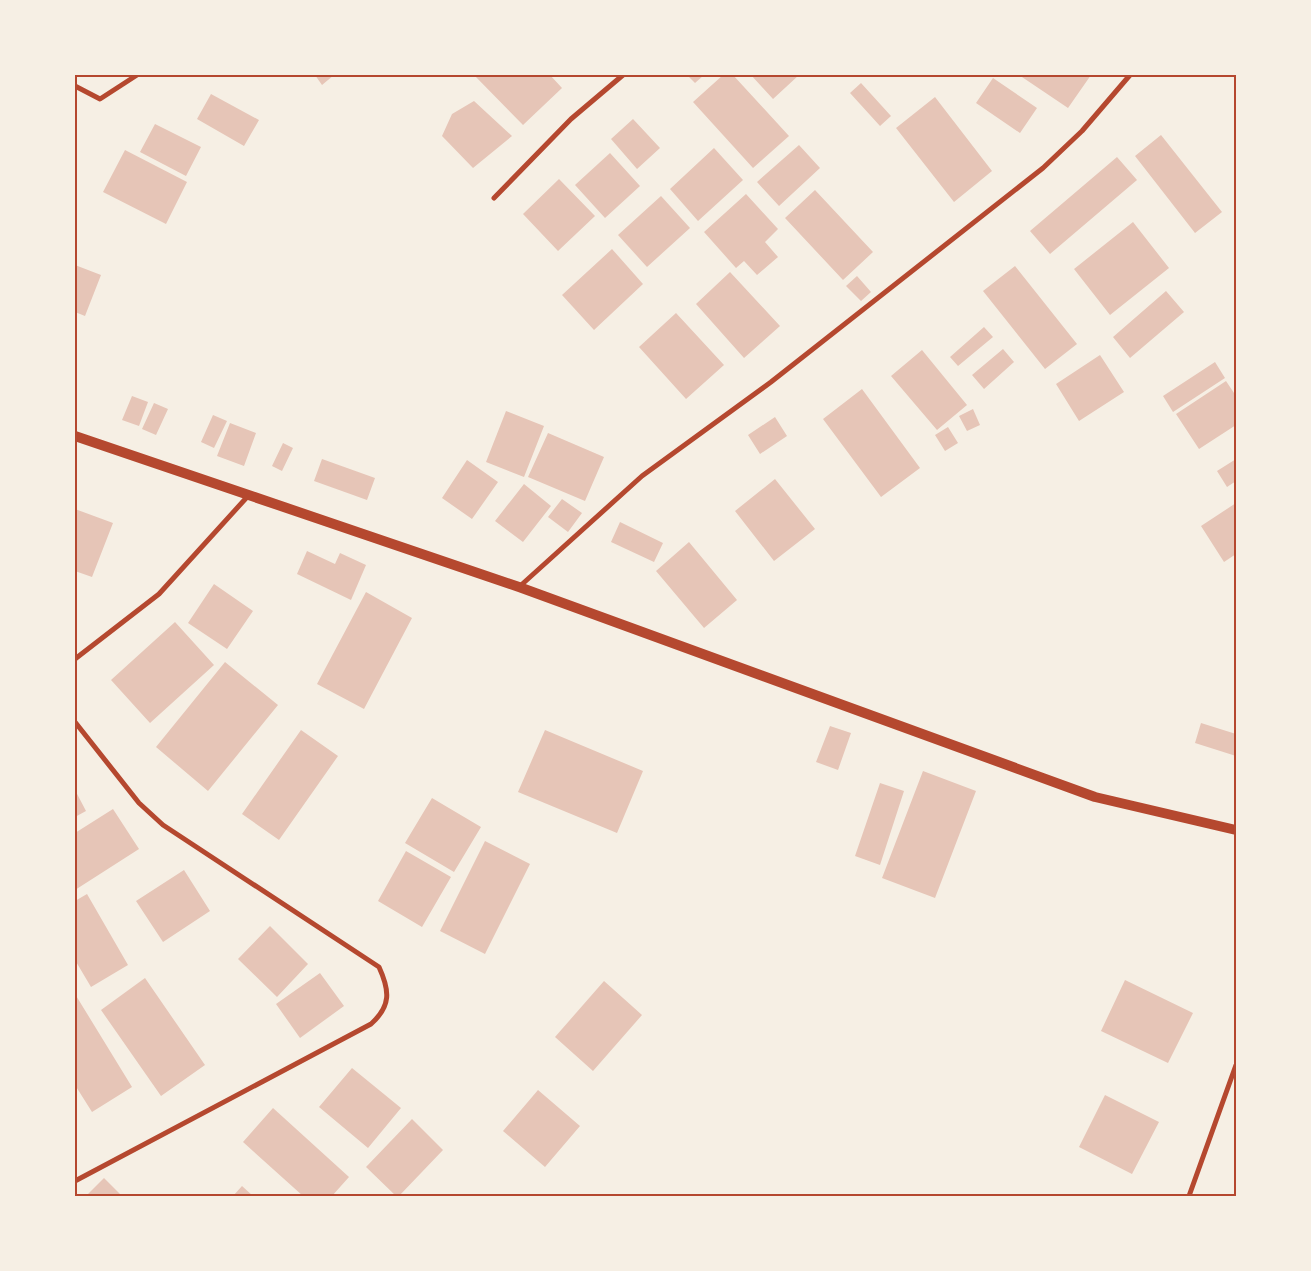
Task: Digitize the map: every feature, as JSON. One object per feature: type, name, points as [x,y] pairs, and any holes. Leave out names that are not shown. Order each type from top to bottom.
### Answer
[{"type":"main road","points":[[75,436],[519,587],[1095,797],[1236,830]]},
{"type":"street","points":[[75,86],[100,99],[137,75]]},
{"type":"street","points":[[494,198],[571,119],[623,75]]},
{"type":"street","points":[[519,587],[642,476],[771,382],[1043,168],[1082,131],[1130,75]]},
{"type":"street","points":[[75,659],[159,594],[248,496]]},
{"type":"street","points":[[75,722],[139,803],[163,825],[379,967],[387,984],[387,999],[382,1014],[371,1024],[75,1182]]},
{"type":"street","points":[[1189,1196],[1236,1065]]},
{"type":"building","points":[[315,75],[334,75],[322,85]]},
{"type":"building","points":[[474,75],[550,75],[562,88],[523,125]]},
{"type":"building","points":[[687,75],[704,75],[695,83]]},
{"type":"building","points":[[723,75],[733,75],[789,136],[753,168],[693,102]]},
{"type":"building","points":[[751,75],[799,75],[773,99]]},
{"type":"building","points":[[1019,75],[1091,75],[1068,108]]},
{"type":"building","points":[[993,78],[1037,108],[1020,133],[976,103]]},
{"type":"building","points":[[861,83],[891,116],[880,126],[850,93]]},
{"type":"building","points":[[211,94],[259,120],[244,146],[197,119]]},
{"type":"building","points":[[935,97],[992,171],[954,202],[896,128]]},
{"type":"building","points":[[474,101],[512,136],[473,168],[442,136],[452,114]]},
{"type":"building","points":[[633,119],[660,148],[637,169],[611,139]]},
{"type":"building","points":[[155,124],[201,147],[186,176],[140,152]]},
{"type":"building","points":[[1161,135],[1222,212],[1195,233],[1135,156]]},
{"type":"building","points":[[799,145],[820,168],[779,206],[757,182]]},
{"type":"building","points":[[714,148],[743,180],[698,221],[670,189]]},
{"type":"building","points":[[125,150],[187,182],[166,224],[103,192]]},
{"type":"building","points":[[610,153],[640,186],[605,218],[575,185]]},
{"type":"building","points":[[1117,157],[1137,180],[1050,254],[1030,231]]},
{"type":"building","points":[[559,179],[595,216],[558,251],[523,214]]},
{"type":"building","points":[[815,190],[873,252],[843,280],[785,218]]},
{"type":"building","points":[[746,194],[778,229],[765,242],[778,257],[757,275],[744,261],[736,268],[704,232]]},
{"type":"building","points":[[661,196],[690,228],[647,267],[618,235]]},
{"type":"building","points":[[1133,222],[1169,268],[1110,315],[1074,269]]},
{"type":"building","points":[[612,249],[643,284],[594,330],[562,295]]},
{"type":"building","points":[[75,265],[101,275],[85,316],[75,312]]},
{"type":"building","points":[[1015,266],[1077,344],[1045,369],[983,291]]},
{"type":"building","points":[[730,272],[780,326],[744,358],[696,304]]},
{"type":"building","points":[[857,276],[871,292],[861,301],[846,286]]},
{"type":"building","points":[[1166,291],[1184,312],[1130,358],[1113,337]]},
{"type":"building","points":[[676,313],[724,365],[686,399],[639,347]]},
{"type":"building","points":[[984,327],[993,337],[958,366],[950,357]]},
{"type":"building","points":[[1003,349],[1014,362],[984,389],[972,375]]},
{"type":"building","points":[[922,350],[967,405],[937,430],[891,376]]},
{"type":"building","points":[[1100,355],[1124,392],[1079,421],[1056,384]]},
{"type":"building","points":[[1215,362],[1225,378],[1173,412],[1163,396]]},
{"type":"building","points":[[1226,381],[1236,396],[1236,425],[1199,449],[1176,414]]},
{"type":"building","points":[[862,389],[920,468],[881,497],[823,419]]},
{"type":"building","points":[[132,396],[148,402],[139,426],[122,420]]},
{"type":"building","points":[[154,403],[168,409],[156,435],[142,429]]},
{"type":"building","points":[[973,409],[980,425],[967,431],[959,416]]},
{"type":"building","points":[[506,411],[544,426],[524,477],[486,462]]},
{"type":"building","points":[[213,415],[227,421],[214,448],[201,442]]},
{"type":"building","points":[[775,417],[787,436],[760,454],[748,435]]},
{"type":"building","points":[[230,423],[256,433],[244,466],[217,456]]},
{"type":"building","points":[[948,427],[958,443],[945,451],[935,435]]},
{"type":"building","points":[[548,433],[604,457],[585,501],[528,477]]},
{"type":"building","points":[[283,443],[293,448],[282,471],[272,466]]},
{"type":"building","points":[[322,459],[375,478],[367,500],[314,481]]},
{"type":"building","points":[[1236,459],[1236,481],[1227,487],[1217,471]]},
{"type":"building","points":[[467,460],[498,482],[472,519],[442,498]]},
{"type":"building","points":[[775,479],[815,529],[774,561],[735,511]]},
{"type":"building","points":[[524,484],[551,506],[523,542],[495,521]]},
{"type":"building","points":[[562,499],[582,513],[568,532],[548,517]]},
{"type":"building","points":[[1236,503],[1236,554],[1224,562],[1201,526]]},
{"type":"building","points":[[75,509],[113,523],[92,577],[75,571]]},
{"type":"building","points":[[620,522],[663,543],[654,562],[611,542]]},
{"type":"building","points":[[689,542],[737,600],[704,628],[656,571]]},
{"type":"building","points":[[307,551],[335,564],[340,553],[366,565],[351,600],[297,574]]},
{"type":"building","points":[[214,584],[253,611],[227,649],[188,623]]},
{"type":"building","points":[[366,592],[412,618],[364,709],[317,684]]},
{"type":"building","points":[[175,622],[214,665],[150,723],[111,680]]},
{"type":"building","points":[[225,662],[278,705],[208,791],[156,747]]},
{"type":"building","points":[[1201,723],[1236,734],[1236,756],[1195,743]]},
{"type":"building","points":[[830,726],[851,733],[838,770],[816,762]]},
{"type":"building","points":[[301,730],[338,756],[279,840],[242,814]]},
{"type":"building","points":[[545,730],[643,771],[617,833],[518,792]]},
{"type":"building","points":[[923,771],[976,791],[935,898],[882,878]]},
{"type":"building","points":[[880,783],[904,791],[880,865],[855,856]]},
{"type":"building","points":[[75,790],[86,811],[75,817]]},
{"type":"building","points":[[432,798],[481,827],[454,872],[405,843]]},
{"type":"building","points":[[113,809],[139,849],[75,890],[75,833]]},
{"type":"building","points":[[485,841],[530,864],[485,954],[440,931]]},
{"type":"building","points":[[406,851],[451,877],[422,927],[378,901]]},
{"type":"building","points":[[184,870],[210,911],[163,942],[136,901]]},
{"type":"building","points":[[87,894],[128,965],[91,987],[75,960],[75,901]]},
{"type":"building","points":[[270,926],[308,964],[277,997],[238,959]]},
{"type":"building","points":[[320,973],[344,1006],[300,1038],[276,1004]]},
{"type":"building","points":[[145,978],[205,1065],[161,1096],[101,1010]]},
{"type":"building","points":[[1125,980],[1193,1013],[1168,1063],[1101,1031]]},
{"type":"building","points":[[604,981],[642,1015],[593,1071],[555,1037]]},
{"type":"building","points":[[75,994],[132,1087],[92,1112],[75,1085]]},
{"type":"building","points":[[352,1068],[401,1108],[368,1148],[319,1107]]},
{"type":"building","points":[[538,1090],[580,1126],[545,1167],[503,1131]]},
{"type":"building","points":[[1105,1095],[1159,1122],[1132,1174],[1079,1147]]},
{"type":"building","points":[[273,1108],[349,1177],[332,1196],[303,1196],[243,1142]]},
{"type":"building","points":[[412,1119],[443,1150],[399,1196],[396,1196],[366,1167]]},
{"type":"building","points":[[104,1178],[122,1196],[86,1196]]},
{"type":"building","points":[[242,1186],[253,1196],[233,1196]]}]
